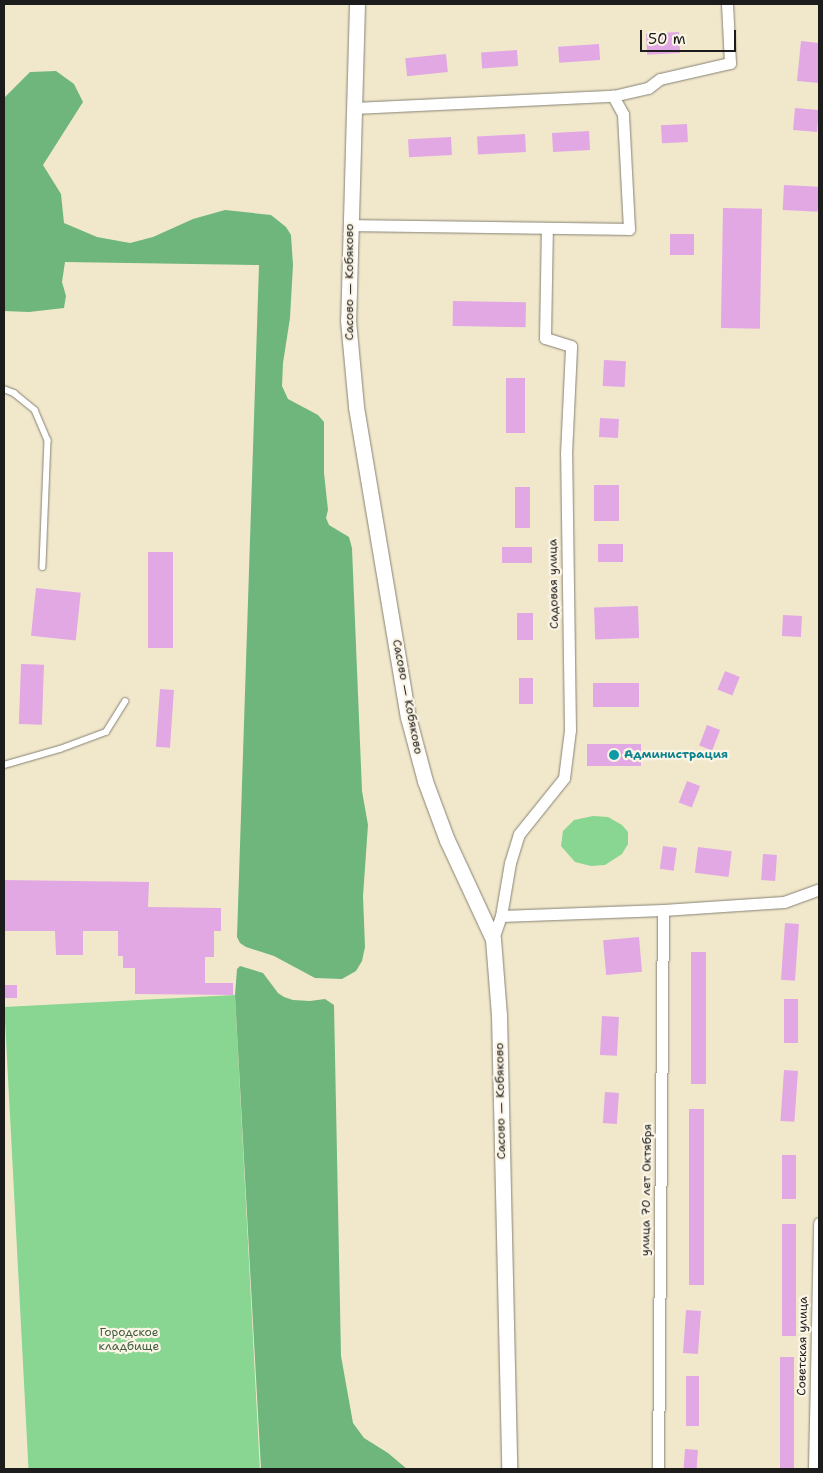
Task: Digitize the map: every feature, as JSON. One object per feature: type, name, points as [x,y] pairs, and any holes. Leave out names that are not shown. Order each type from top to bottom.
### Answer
[{"type":"street","name":"Сасово — Кобяково","points":[[357,4],[348,320],[356,407],[408,717],[425,781],[447,840],[493,938],[499,1015],[509,1469]]},
{"type":"street","points":[[354,108],[613,96],[648,88],[660,79],[730,63],[727,4]]},
{"type":"street","points":[[350,225],[630,228],[623,114],[613,96]]},
{"type":"street","name":"Садовая улица","points":[[493,938],[501,916],[510,863],[519,834],[564,778],[570,730],[566,454],[571,346],[545,338],[547,228]]},
{"type":"street","points":[[501,916],[663,910],[784,902],[819,890]]},
{"type":"street","name":"улица 70 лет Октября","points":[[658,1469],[663,910]]},
{"type":"street","name":"Советская улица","points":[[814,1469],[819,1223]]},
{"type":"lane","points":[[4,389],[14,393],[35,410],[48,440],[43,567]]},
{"type":"lane","points":[[4,765],[60,749],[106,732],[125,702]]},
{"type":"green space","points":[[56,71],[74,84],[83,102],[43,165],[61,194],[64,223],[97,237],[130,243],[153,237],[193,219],[225,210],[271,215],[286,227],[291,235],[293,265],[290,318],[283,363],[282,386],[288,399],[318,415],[324,422],[324,473],[328,510],[326,518],[329,525],[349,537],[352,548],[362,791],[368,825],[363,896],[365,947],[362,961],[356,971],[342,979],[315,978],[274,956],[246,947],[240,943],[237,937],[259,265],[65,262],[62,282],[66,296],[64,308],[29,312],[4,311],[4,98],[30,72]]},
{"type":"green space","points":[[593,816],[608,817],[622,825],[628,832],[628,844],[622,854],[605,865],[591,866],[575,862],[561,846],[563,831],[574,820]]},
{"type":"green space","points":[[240,966],[263,973],[278,993],[284,997],[293,1000],[310,1001],[325,999],[334,1005],[341,1356],[353,1423],[364,1438],[388,1453],[407,1469],[261,1469],[235,995],[237,969]]},
{"type":"green space","name":"Городское кладбище","points":[[235,995],[260,1469],[29,1469],[4,1007]]},
{"type":"building","points":[[679,32],[680,53],[647,55],[646,34]]},
{"type":"building","points":[[801,41],[819,43],[819,83],[797,81]]},
{"type":"building","points":[[599,44],[600,60],[559,63],[558,47]]},
{"type":"building","points":[[517,50],[518,66],[482,68],[481,53]]},
{"type":"building","points":[[446,54],[448,72],[407,76],[405,58]]},
{"type":"building","points":[[795,108],[819,110],[817,132],[793,130]]},
{"type":"building","points":[[687,124],[688,142],[662,143],[661,125]]},
{"type":"building","points":[[589,131],[590,150],[553,152],[552,133]]},
{"type":"building","points":[[525,134],[526,152],[478,154],[477,137]]},
{"type":"building","points":[[451,137],[452,155],[409,157],[408,139]]},
{"type":"building","points":[[784,185],[819,187],[818,212],[783,210]]},
{"type":"building","points":[[723,208],[762,209],[760,329],[721,328]]},
{"type":"building","points":[[670,234],[694,234],[694,255],[670,255]]},
{"type":"building","points":[[453,301],[526,302],[526,327],[453,326]]},
{"type":"building","points":[[604,360],[626,361],[625,387],[603,386]]},
{"type":"building","points":[[506,378],[525,378],[525,433],[506,433]]},
{"type":"building","points":[[600,418],[619,419],[618,438],[599,437]]},
{"type":"building","points":[[594,485],[619,485],[619,521],[594,521]]},
{"type":"building","points":[[515,487],[530,487],[530,528],[515,528]]},
{"type":"building","points":[[598,544],[623,544],[623,562],[598,562]]},
{"type":"building","points":[[502,547],[532,547],[532,563],[502,563]]},
{"type":"building","points":[[148,552],[173,552],[173,648],[148,648]]},
{"type":"building","points":[[36,588],[81,593],[76,640],[31,636]]},
{"type":"building","points":[[638,606],[639,638],[595,640],[594,608]]},
{"type":"building","points":[[517,613],[533,613],[533,640],[517,640]]},
{"type":"building","points":[[783,615],[802,616],[801,637],[782,636]]},
{"type":"building","points":[[21,664],[44,665],[42,725],[19,724]]},
{"type":"building","points":[[725,671],[740,677],[732,696],[718,690]]},
{"type":"building","points":[[519,678],[533,678],[533,704],[519,704]]},
{"type":"building","points":[[593,683],[639,683],[639,707],[593,707]]},
{"type":"building","points":[[160,689],[174,690],[170,748],[156,747]]},
{"type":"building","points":[[707,725],[720,730],[712,751],[699,746]]},
{"type":"building","name":"Администрация","points":[[587,744],[641,744],[641,766],[587,766]]},
{"type":"building","points":[[687,781],[700,786],[692,807],[679,802]]},
{"type":"building","points":[[663,846],[677,848],[674,871],[660,869]]},
{"type":"building","points":[[698,847],[732,851],[729,877],[695,873]]},
{"type":"building","points":[[763,854],[777,855],[775,881],[761,880]]},
{"type":"building","points":[[4,880],[149,882],[148,907],[221,908],[221,931],[214,931],[214,957],[205,957],[205,983],[233,983],[233,995],[135,994],[135,968],[123,968],[123,956],[118,956],[118,931],[83,931],[83,955],[56,955],[55,931],[4,931]]},
{"type":"building","points":[[785,923],[799,924],[795,981],[781,980]]},
{"type":"building","points":[[639,937],[642,972],[606,975],[603,940]]},
{"type":"building","points":[[691,952],[706,952],[706,1084],[691,1084]]},
{"type":"building","points":[[4,985],[17,985],[17,998],[4,998]]},
{"type":"building","points":[[784,999],[798,999],[798,1043],[784,1043]]},
{"type":"building","points":[[602,1016],[619,1017],[617,1056],[600,1055]]},
{"type":"building","points":[[784,1070],[798,1071],[794,1122],[780,1121]]},
{"type":"building","points":[[605,1092],[619,1093],[617,1124],[603,1123]]},
{"type":"building","points":[[689,1109],[704,1109],[704,1285],[689,1285]]},
{"type":"building","points":[[782,1155],[796,1155],[796,1199],[782,1199]]},
{"type":"building","points":[[782,1224],[796,1224],[796,1336],[782,1336]]},
{"type":"building","points":[[686,1310],[701,1311],[698,1354],[683,1353]]},
{"type":"building","points":[[780,1357],[794,1357],[794,1468],[780,1468]]},
{"type":"building","points":[[686,1376],[699,1376],[699,1426],[686,1426]]},
{"type":"building","points":[[685,1449],[698,1450],[697,1469],[684,1469]]},
{"type":"place","name":"Администрация","points":[[614,755]]}]
